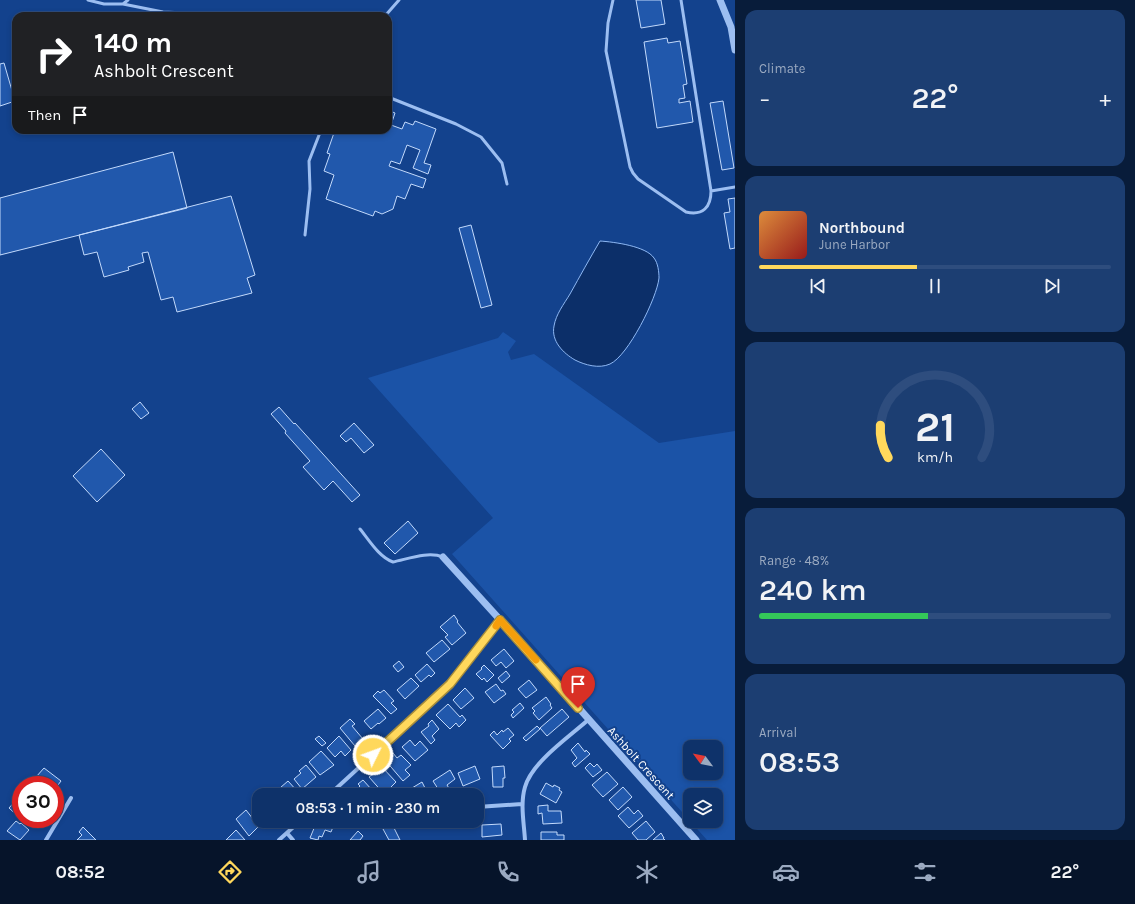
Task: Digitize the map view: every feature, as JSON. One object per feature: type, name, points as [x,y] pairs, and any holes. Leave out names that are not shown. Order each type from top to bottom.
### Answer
[{"type":"street","points":[[720,0],[731,27],[735,50]]},
{"type":"street","name":"Ashbolt Crescent","points":[[443,557],[696,840]]},
{"type":"street","points":[[336,788],[450,684],[500,620]]},
{"type":"street","points":[[524,840],[522,804],[525,787],[538,764],[588,720]]},
{"type":"street","points":[[46,840],[71,798]]},
{"type":"street","points":[[484,807],[522,804]]},
{"type":"street","points":[[279,840],[292,828]]},
{"type":"street","points":[[287,833],[293,840]]},
{"type":"lane","points":[[88,0],[104,4],[123,4],[163,12]]},
{"type":"lane","points":[[123,4],[128,0]]},
{"type":"lane","points":[[388,12],[399,0]]},
{"type":"lane","points":[[613,0],[608,23],[606,51],[630,167],[638,179],[686,212],[693,214],[706,208],[711,200],[711,191],[681,0]]},
{"type":"lane","points":[[392,99],[456,124],[482,137],[502,163],[507,184]]},
{"type":"lane","points":[[305,234],[310,188],[309,161],[319,134]]},
{"type":"lane","points":[[711,191],[735,187]]},
{"type":"lane","points":[[360,529],[387,560],[393,562],[436,554],[443,557]]},
{"type":"shaded area","points":[[600,241],[629,245],[644,250],[654,258],[659,278],[653,299],[633,339],[617,359],[610,364],[597,366],[579,362],[566,354],[556,342],[554,337],[554,326],[558,313]]},
{"type":"shaded area","points":[[503,332],[516,341],[508,352],[511,360],[534,354],[659,443],[735,431],[735,840],[707,840],[696,828],[723,828],[723,788],[683,788],[683,813],[452,554],[493,518],[368,378],[498,338]]},
{"type":"building","points":[[636,0],[661,0],[665,24],[641,28]]},
{"type":"building","points":[[667,38],[668,43],[680,41],[687,84],[683,85],[685,98],[679,99],[679,103],[690,101],[693,122],[657,128],[644,42]]},
{"type":"building","points":[[4,63],[12,91],[12,102],[0,106],[0,64]]},
{"type":"building","points":[[723,101],[734,168],[722,170],[710,103]]},
{"type":"building","points":[[392,112],[395,113],[392,122]]},
{"type":"building","points":[[415,121],[436,129],[424,163],[431,165],[428,174],[413,168],[420,150],[407,145],[400,164],[391,161],[389,166],[426,179],[423,188],[411,184],[405,199],[397,196],[393,209],[382,214],[375,211],[373,216],[326,199],[334,175],[324,171],[330,154],[327,153],[334,134],[392,134],[392,125],[402,129],[405,122],[413,125]]},
{"type":"building","points":[[173,152],[187,208],[0,255],[0,198]]},
{"type":"building","points":[[231,196],[255,275],[247,278],[252,293],[177,312],[173,297],[161,300],[148,252],[142,253],[144,262],[128,267],[129,270],[104,277],[97,252],[84,255],[79,235]]},
{"type":"building","points":[[735,198],[735,248],[730,249],[724,213],[730,212],[728,199]]},
{"type":"building","points":[[471,225],[492,305],[481,308],[459,228]]},
{"type":"building","points":[[140,402],[149,413],[141,419],[132,409]]},
{"type":"building","points":[[279,407],[360,495],[352,502],[333,481],[324,490],[303,467],[310,461],[285,433],[286,431],[271,414]]},
{"type":"building","points":[[354,423],[374,445],[364,453],[351,438],[346,442],[340,436]]},
{"type":"building","points":[[101,449],[125,475],[97,502],[73,476]]},
{"type":"building","points":[[408,521],[418,533],[395,554],[384,543]]},
{"type":"building","points":[[454,615],[458,621],[457,622],[466,633],[452,645],[445,637],[448,635],[440,627]]},
{"type":"building","points":[[442,640],[450,649],[434,662],[426,653]]},
{"type":"building","points":[[504,649],[514,661],[506,668],[501,662],[496,666],[491,660]]},
{"type":"building","points":[[399,661],[404,667],[398,672],[393,666]]},
{"type":"building","points":[[427,664],[435,673],[431,677],[429,675],[421,682],[415,675]]},
{"type":"building","points":[[484,665],[494,675],[487,682],[484,678],[482,680],[476,674]]},
{"type":"building","points":[[506,671],[510,676],[502,683],[498,678]]},
{"type":"building","points":[[411,678],[419,686],[405,699],[397,690]]},
{"type":"building","points":[[529,680],[537,690],[526,698],[518,689]]},
{"type":"building","points":[[496,684],[501,691],[503,690],[506,694],[494,703],[485,692]]},
{"type":"building","points":[[465,688],[474,698],[461,709],[453,700]]},
{"type":"building","points":[[384,690],[394,701],[391,703],[397,709],[391,714],[373,696],[378,691],[380,693]]},
{"type":"building","points":[[546,697],[552,708],[539,720],[533,713],[535,711],[532,708]]},
{"type":"building","points":[[520,703],[524,708],[513,718],[511,715],[514,712],[512,710]]},
{"type":"building","points":[[448,704],[460,717],[462,715],[466,720],[459,727],[456,723],[450,729],[436,715]]},
{"type":"building","points":[[378,709],[386,718],[371,729],[364,721]]},
{"type":"building","points":[[562,709],[569,717],[547,736],[540,728]]},
{"type":"building","points":[[350,719],[355,724],[352,726],[363,739],[355,746],[340,728]]},
{"type":"building","points":[[432,720],[439,729],[432,736],[435,740],[431,744],[421,732],[429,726],[428,724]]},
{"type":"building","points":[[537,726],[540,729],[526,741],[523,738]]},
{"type":"building","points":[[508,728],[514,735],[509,739],[511,741],[503,749],[490,735],[494,731],[497,735],[502,730],[503,732]]},
{"type":"building","points":[[319,736],[326,743],[322,746],[315,739]]},
{"type":"building","points":[[339,736],[351,750],[345,756],[341,751],[335,757],[327,748]]},
{"type":"building","points":[[410,740],[415,746],[420,741],[428,750],[415,761],[402,747]]},
{"type":"building","points":[[578,743],[585,752],[586,750],[590,754],[575,767],[572,763],[577,758],[571,750]]},
{"type":"building","points":[[321,751],[334,765],[320,775],[309,762]]},
{"type":"building","points":[[393,753],[397,758],[401,755],[411,765],[405,770],[410,775],[403,781],[385,760]]},
{"type":"building","points":[[590,763],[594,767],[597,764],[602,770],[593,777],[585,768]]},
{"type":"building","points":[[306,765],[316,777],[301,788],[294,779],[301,773],[299,771]]},
{"type":"building","points":[[475,766],[480,779],[463,786],[458,773]]},
{"type":"building","points":[[504,766],[505,778],[503,778],[503,787],[493,787],[492,767]]},
{"type":"building","points":[[382,767],[396,782],[390,788],[379,788],[369,777]]},
{"type":"building","points":[[44,768],[54,776],[37,776]]},
{"type":"building","points":[[450,770],[455,779],[447,785],[449,788],[438,788],[433,781]]},
{"type":"building","points":[[607,772],[618,784],[603,797],[592,785]]},
{"type":"building","points":[[363,780],[370,788],[358,788],[360,786],[358,784]]},
{"type":"building","points":[[288,781],[294,788],[280,788]]},
{"type":"building","points":[[422,782],[425,788],[412,788]]},
{"type":"building","points":[[546,783],[553,787],[554,785],[560,788],[559,790],[562,792],[556,803],[540,794]]},
{"type":"building","points":[[623,787],[632,797],[618,810],[609,800]]},
{"type":"building","points":[[548,805],[548,811],[561,811],[562,823],[543,824],[542,813],[538,814],[538,806]]},
{"type":"building","points":[[628,807],[634,814],[638,810],[643,816],[629,828],[618,816]]},
{"type":"building","points":[[246,810],[252,818],[252,828],[257,828],[249,836],[236,819]]},
{"type":"building","points":[[646,821],[655,832],[646,840],[638,840],[632,833]]},
{"type":"building","points":[[501,824],[502,835],[482,837],[482,828],[484,828],[484,825]]},
{"type":"building","points":[[12,825],[12,828],[27,828],[29,830],[20,840],[7,831]]},
{"type":"building","points":[[83,827],[96,840],[77,840],[82,835],[79,832]]},
{"type":"building","points":[[314,828],[333,828],[331,832],[325,830],[322,837],[319,836],[318,840],[310,838]]},
{"type":"building","points":[[394,828],[400,840],[389,840],[383,829]]},
{"type":"building","points":[[236,830],[245,840],[226,840]]},
{"type":"building","points":[[358,831],[363,836],[360,840],[350,840]]},
{"type":"building","points":[[541,832],[557,832],[557,835],[564,835],[564,840],[541,840]]},
{"type":"building","points":[[661,833],[665,840],[653,840]]},
{"type":"slow traffic","points":[[496,626],[500,620],[536,660]]},
{"type":"route","points":[[373,755],[450,684],[500,620],[578,708]]}]
